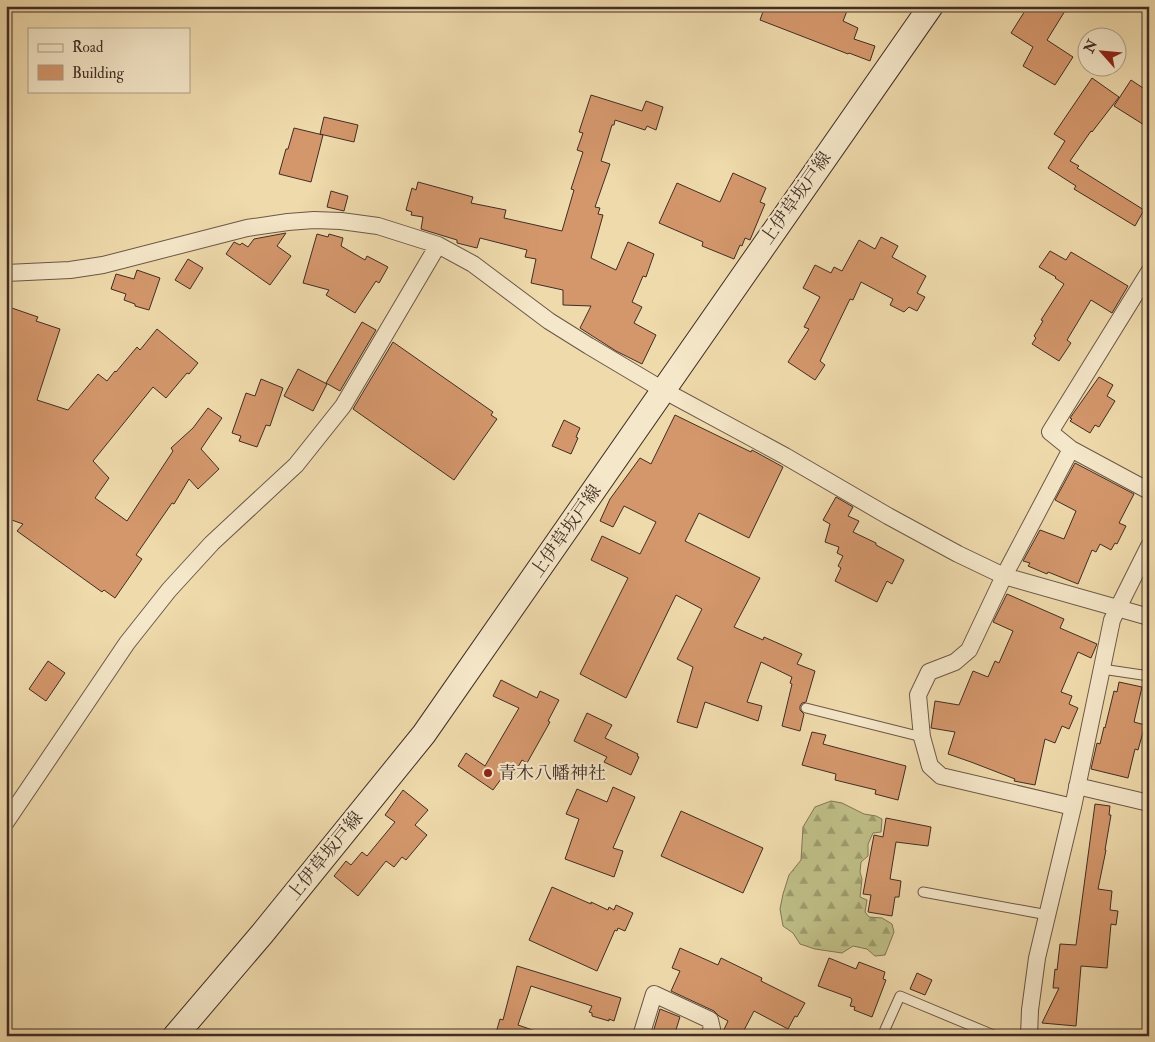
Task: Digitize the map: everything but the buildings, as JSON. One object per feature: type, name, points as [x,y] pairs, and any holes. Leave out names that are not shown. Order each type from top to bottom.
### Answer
[{"type":"main road","name":"上伊草坂戸線","points":[[175,1036],[262,934],[424,734],[931,6]]},
{"type":"street","points":[[6,273],[70,270],[103,265],[247,228],[314,220],[341,220],[378,226],[438,245],[473,264],[550,321],[663,390],[785,456],[958,554],[1004,576],[1149,617]]},
{"type":"street","points":[[6,822],[127,643],[170,590],[212,543],[296,465],[343,406],[438,245]]},
{"type":"street","points":[[1149,272],[1050,432],[1071,449],[1149,492]]},
{"type":"street","points":[[1071,449],[1004,576],[969,650],[956,662],[929,672],[918,695],[922,737],[930,766],[941,776],[1073,807]]},
{"type":"street","points":[[1029,1036],[1030,1010],[1037,958],[1073,807],[1112,620],[1149,546]]},
{"type":"street","points":[[1077,786],[1149,802]]},
{"type":"street","points":[[641,1036],[654,994],[710,1020],[712,1029],[708,1036]]},
{"type":"lane","points":[[1102,669],[1149,676]]},
{"type":"lane","points":[[806,708],[922,737]]},
{"type":"lane","points":[[923,892],[1048,915]]},
{"type":"lane","points":[[882,1036],[900,996],[996,1036]]},
{"type":"green space","points":[[831,801],[842,803],[864,814],[882,819],[881,832],[873,833],[868,844],[868,856],[861,862],[860,897],[867,900],[865,912],[869,917],[882,918],[892,924],[894,932],[885,955],[875,956],[867,949],[853,946],[842,953],[815,949],[800,944],[793,933],[783,926],[780,909],[783,894],[789,875],[801,860],[803,827],[815,807]]},
{"type":"place","name":"青木八幡神社","points":[[488,773]]}]
